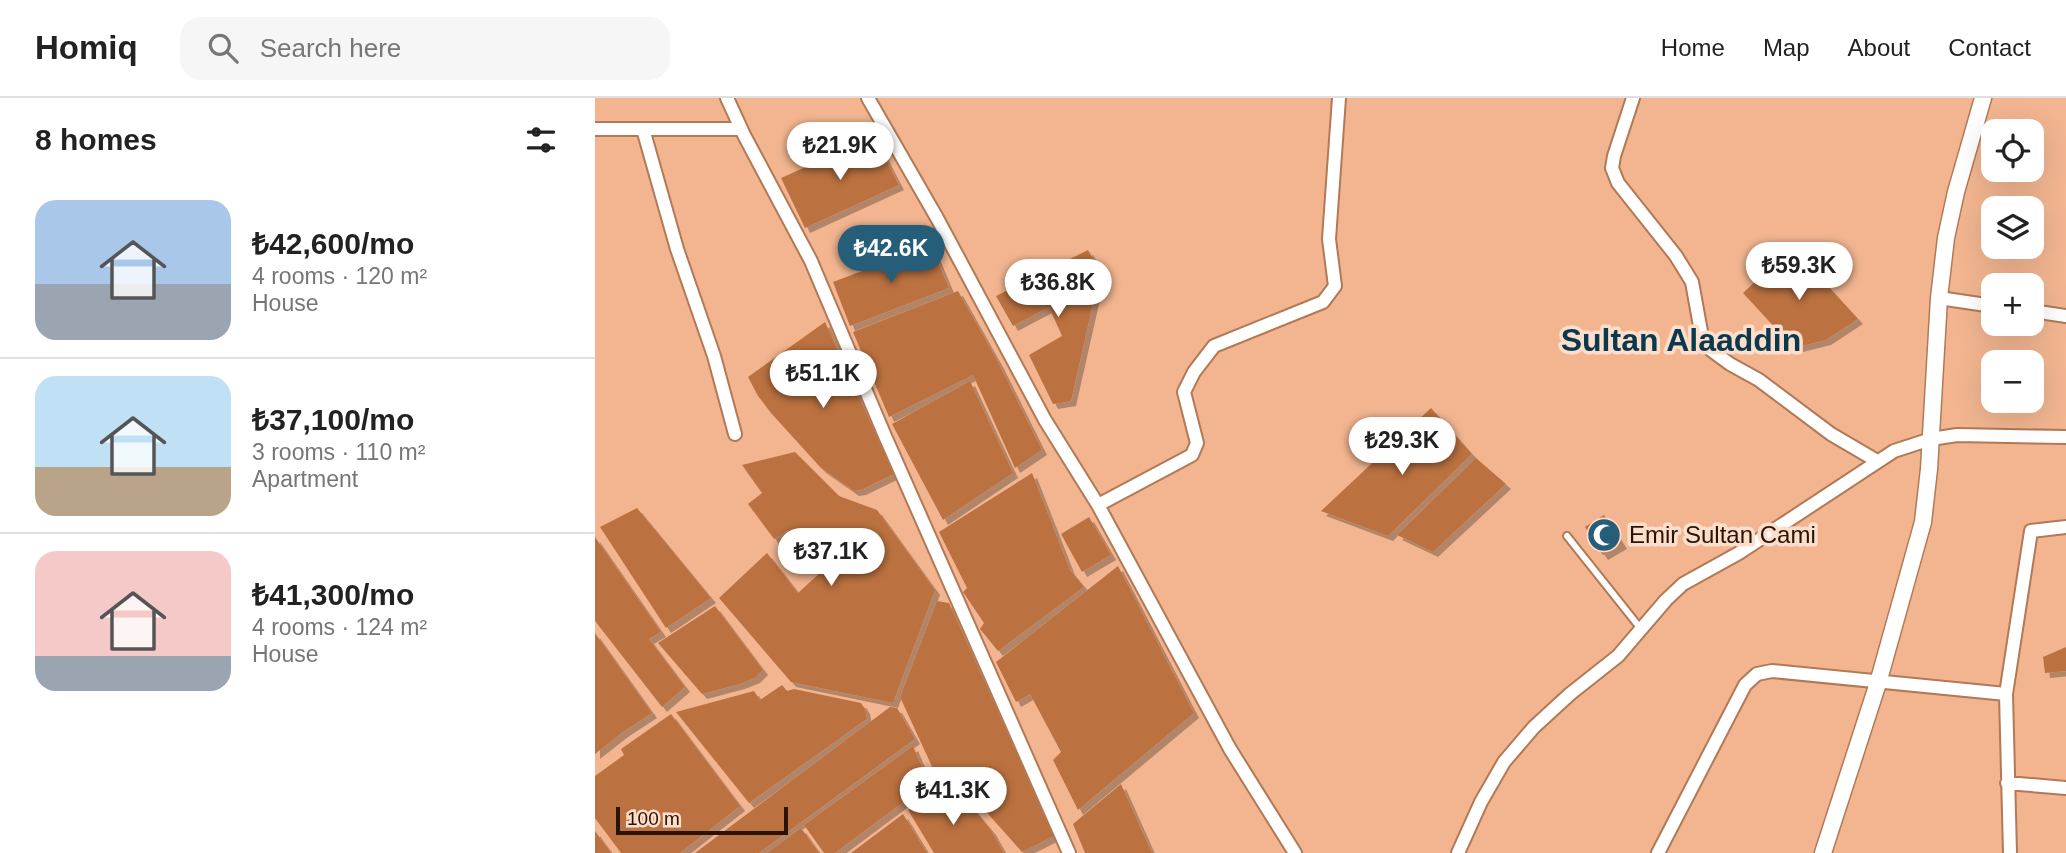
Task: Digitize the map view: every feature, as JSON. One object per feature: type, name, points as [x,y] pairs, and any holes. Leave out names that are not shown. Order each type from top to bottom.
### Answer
[{"type":"street","points":[[727,98],[811,261],[1069,853]]},
{"type":"street","points":[[868,98],[937,218],[1045,420],[1098,505],[1230,749],[1295,853]]},
{"type":"street","points":[[1098,505],[1192,455],[1197,443],[1184,392],[1194,372],[1214,346],[1322,303],[1335,286],[1329,239],[1339,98]]},
{"type":"street","points":[[1633,98],[1612,168],[1618,183],[1676,256],[1692,282],[1702,337],[1711,350],[1730,364],[1759,380],[1831,434],[1877,461]]},
{"type":"street","points":[[1822,853],[1878,682],[1923,522],[1939,298],[1946,238],[1983,98]]},
{"type":"street","points":[[595,129],[741,129]]},
{"type":"street","points":[[643,129],[677,249],[713,356],[735,434]]},
{"type":"street","points":[[1939,298],[1981,304]]},
{"type":"street","points":[[2044,313],[2066,316]]},
{"type":"street","points":[[1458,853],[1481,802],[1504,762],[1534,727],[1618,656],[1683,584],[1739,553],[1894,451],[1931,439],[1957,435],[2066,437]]},
{"type":"street","points":[[2010,853],[2006,694],[2031,531],[2066,527]]},
{"type":"street","points":[[1658,853],[1745,685],[1757,674],[1772,671],[2006,694]]},
{"type":"street","points":[[2007,783],[2066,788]]},
{"type":"lane","points":[[1567,536],[1641,629]]},
{"type":"building","points":[[874,137],[899,185],[805,228],[781,178]]},
{"type":"building","points":[[931,245],[949,288],[850,326],[833,282]]},
{"type":"building","points":[[1792,247],[1858,319],[1826,340],[1794,348],[1743,293]]},
{"type":"building","points":[[1088,250],[1099,268],[1099,277],[1071,401],[1053,404],[1029,355],[1062,336],[1049,307],[1013,326],[996,296]]},
{"type":"building","points":[[958,291],[998,362],[1042,450],[1015,468],[973,375],[889,417],[853,332]]},
{"type":"building","points":[[825,322],[894,474],[861,490],[854,491],[821,468],[771,413],[748,377]]},
{"type":"building","points":[[970,381],[1013,473],[943,520],[892,424]]},
{"type":"building","points":[[1431,408],[1472,454],[1388,536],[1321,511]]},
{"type":"building","points":[[795,452],[839,496],[877,510],[935,590],[893,703],[791,682],[719,598],[767,553],[798,593],[822,571],[788,530],[774,539],[748,504],[762,493],[742,465]]},
{"type":"building","points":[[1476,458],[1506,484],[1433,552],[1397,535]]},
{"type":"building","points":[[1032,473],[1070,570],[1084,587],[998,651],[980,629],[984,623],[963,592],[967,588],[939,532]]},
{"type":"building","points":[[637,508],[711,598],[666,628],[600,527]]},
{"type":"building","name":"Emir Sultan Cami","points":[[1604,515],[1622,544],[1603,555],[1585,527]]},
{"type":"building","points":[[1089,517],[1111,555],[1082,572],[1061,534]]},
{"type":"building","points":[[595,537],[661,632],[649,639],[685,687],[662,707],[595,621]]},
{"type":"building","points":[[1118,566],[1194,713],[1078,810],[1053,760],[1061,752],[1030,694],[1016,702],[996,662]]},
{"type":"building","points":[[937,601],[949,603],[1054,836],[1022,852],[973,797],[962,803],[952,778],[940,784],[900,697]]},
{"type":"building","points":[[715,606],[763,670],[755,678],[740,684],[702,694],[658,643]]},
{"type":"building","points":[[595,633],[652,713],[595,754]]},
{"type":"building","points":[[2066,647],[2066,671],[2045,673],[2043,657]]},
{"type":"building","points":[[782,685],[787,691],[794,689],[861,703],[867,719],[749,803],[676,712],[754,691],[760,700]]},
{"type":"building","points":[[890,707],[897,708],[915,739],[759,853],[695,853]]},
{"type":"building","points":[[671,714],[740,806],[680,853],[621,853],[595,818],[595,776],[624,755],[621,749]]},
{"type":"building","points":[[913,746],[929,783],[835,853],[824,853],[804,825]]},
{"type":"building","points":[[1121,784],[1152,853],[1085,853],[1073,824]]},
{"type":"building","points":[[947,787],[960,811],[972,807],[991,830],[1004,853],[934,853],[908,810]]},
{"type":"building","points":[[903,814],[927,853],[851,853]]},
{"type":"building","points":[[801,828],[819,853],[767,853]]},
{"type":"building","points":[[595,831],[611,853],[595,853]]},
{"type":"place","name":"Emir Sultan Cami","points":[[1604,535]]},
{"type":"district","name":"Sultan Alaaddin","points":[[1681,340]]}]
